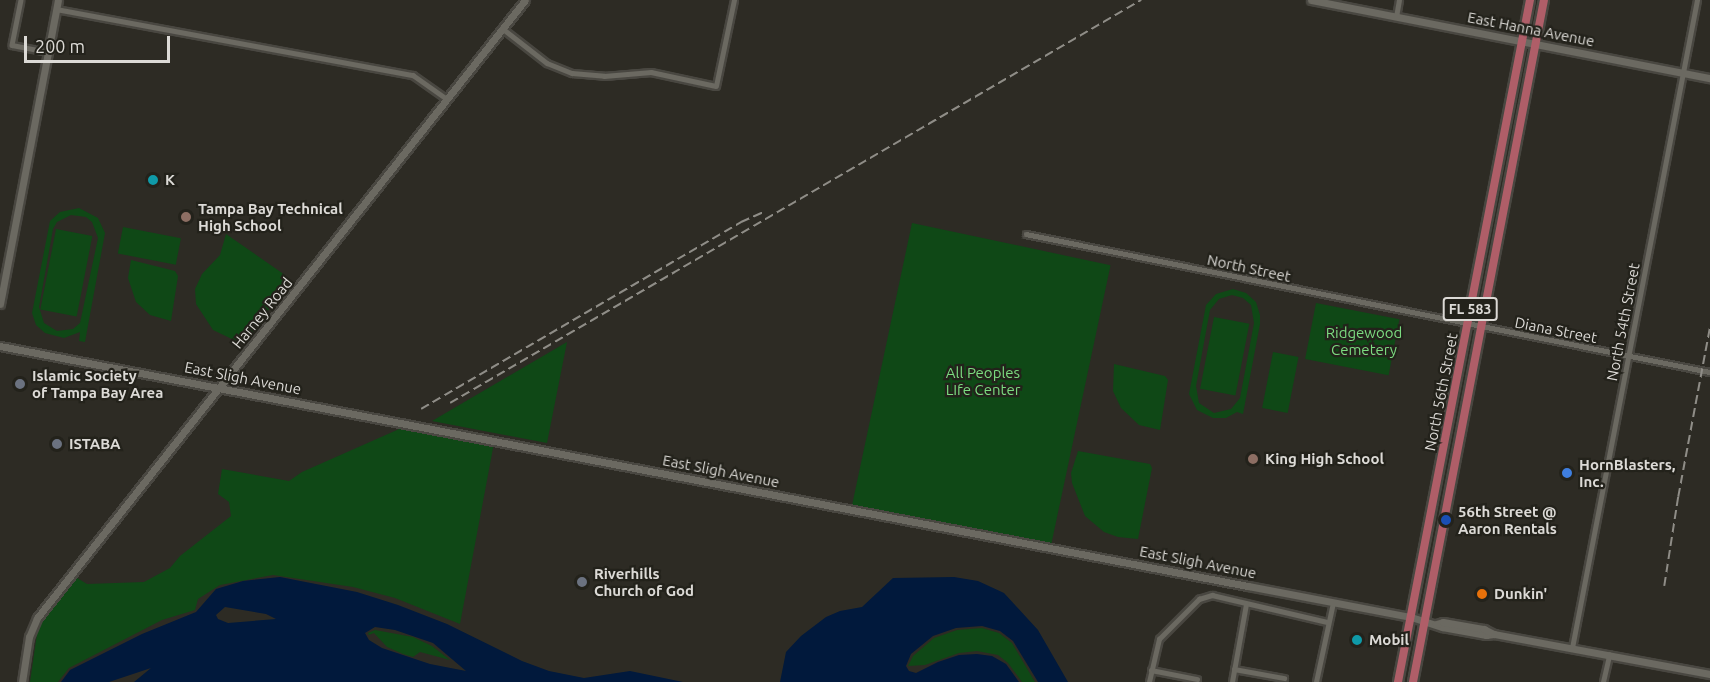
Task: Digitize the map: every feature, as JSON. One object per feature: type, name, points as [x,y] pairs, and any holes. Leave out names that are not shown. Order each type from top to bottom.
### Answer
[{"type":"main road","name":"North 56th Street","points":[[1398,682],[1530,0]]},
{"type":"main road","name":"North 56th Street","points":[[1413,682],[1544,0]]},
{"type":"main road","points":[[1501,149],[1515,152]]},
{"type":"main road","points":[[1442,459],[1456,462]]},
{"type":"street","points":[[21,0],[12,45],[48,52]]},
{"type":"street","points":[[0,304],[58,0]]},
{"type":"street","name":"Harney Road","points":[[22,682],[29,637],[37,618],[525,0]]},
{"type":"street","points":[[502,28],[547,63],[572,74],[604,76],[651,72],[716,86],[734,0]]},
{"type":"street","name":"East Hanna Avenue","points":[[1311,0],[1710,78]]},
{"type":"street","points":[[1396,17],[1399,0]]},
{"type":"street","name":"North 54th Street","points":[[1572,648],[1697,0]]},
{"type":"street","points":[[56,9],[413,75],[420,77],[447,99]]},
{"type":"street","name":"North Street","points":[[1026,234],[1467,325]]},
{"type":"street","name":"Diana Street","points":[[1467,325],[1710,372]]},
{"type":"street","name":"East Sligh Avenue","points":[[0,346],[1411,617],[1436,624],[1443,622],[1494,634],[1710,674]]},
{"type":"street","points":[[1149,682],[1159,639],[1199,599],[1212,595],[1327,622]]},
{"type":"street","points":[[1316,682],[1327,622],[1333,603]]},
{"type":"street","points":[[1232,682],[1246,604]]},
{"type":"street","points":[[1602,682],[1609,655]]},
{"type":"street","points":[[1234,669],[1284,678]]},
{"type":"street","points":[[1151,670],[1197,679]]},
{"type":"green space","points":[[79,208],[98,218],[105,233],[85,342],[79,341],[80,332],[64,338],[45,333],[36,325],[32,313],[50,221],[60,212]],"holes":[[[71,215],[86,217],[92,222],[98,238],[80,323],[73,329],[57,331],[44,323],[39,307],[53,229],[57,222]]]},
{"type":"green space","name":"All Peoples LIfe Center","points":[[912,223],[1111,265],[1050,548],[852,506]]},
{"type":"green space","points":[[123,227],[181,238],[176,265],[118,254]]},
{"type":"green space","points":[[56,229],[92,236],[77,317],[40,309]]},
{"type":"green space","points":[[226,234],[285,275],[286,284],[247,342],[234,340],[213,330],[196,304],[195,289],[202,274],[220,255]]},
{"type":"green space","points":[[131,260],[175,271],[178,276],[171,321],[150,315],[136,302],[128,278]]},
{"type":"green space","points":[[1233,289],[1246,293],[1256,302],[1260,315],[1243,414],[1237,412],[1226,418],[1213,418],[1197,410],[1189,394],[1206,305],[1216,294]],"holes":[[[1232,295],[1243,298],[1251,305],[1254,323],[1240,398],[1231,409],[1214,413],[1199,403],[1196,386],[1210,310],[1219,299]]]},
{"type":"green space","name":"Ridgewood Cemetery","points":[[1316,303],[1399,319],[1389,375],[1305,359]]},
{"type":"green space","points":[[1214,317],[1249,324],[1235,396],[1200,389]]},
{"type":"green space","points":[[567,342],[547,443],[432,421]]},
{"type":"green space","points":[[1273,352],[1299,357],[1288,413],[1262,408]]},
{"type":"green space","points":[[1114,364],[1165,376],[1168,380],[1160,430],[1139,425],[1121,408],[1113,391]]},
{"type":"green space","points":[[406,426],[494,443],[460,624],[395,598],[353,587],[273,575],[220,585],[198,599],[195,610],[162,620],[69,668],[58,682],[30,682],[38,627],[53,602],[74,576],[87,584],[144,582],[170,568],[180,556],[231,516],[229,502],[218,494],[222,469],[289,481],[302,472]]},
{"type":"green space","points":[[1078,451],[1150,464],[1152,468],[1138,539],[1118,537],[1104,532],[1085,516],[1072,483],[1071,473]]},
{"type":"green space","points":[[982,628],[999,633],[1012,643],[1035,682],[1022,682],[1008,663],[998,655],[977,651],[959,653],[925,665],[908,666],[913,656],[934,638],[957,630]]},
{"type":"green space","points":[[375,630],[413,637],[432,646],[450,660],[420,652],[413,657],[403,654],[387,647],[374,633],[369,635],[368,633]]},
{"type":"water","points":[[280,577],[357,592],[447,624],[522,661],[549,671],[584,678],[630,671],[683,682],[134,682],[151,668],[109,682],[61,682],[70,670],[142,634],[196,612],[216,589],[243,581]],"holes":[[[225,607],[266,614],[276,619],[228,623],[218,619],[216,615]],[[375,627],[395,630],[433,643],[466,671],[430,664],[382,648],[369,640],[365,633]]]},
{"type":"water","points":[[954,577],[978,581],[1004,593],[1038,630],[1068,682],[1038,682],[1013,641],[1000,631],[982,626],[956,628],[933,636],[911,654],[906,666],[909,671],[916,673],[959,655],[992,656],[1006,664],[1019,682],[780,682],[786,652],[801,636],[826,617],[840,611],[862,607],[893,578]]},
{"type":"railway","points":[[450,403],[1141,0]]},
{"type":"railway","points":[[421,409],[741,222],[763,212]]},
{"type":"railway","points":[[1664,586],[1710,326]]},
{"type":"place","name":"K","points":[[153,180]]},
{"type":"place","name":"Tampa Bay Technical High School","points":[[186,217]]},
{"type":"place","name":"Islamic Society of Tampa Bay Area","points":[[20,384]]},
{"type":"place","name":"ISTABA","points":[[57,444]]},
{"type":"place","name":"King High School","points":[[1253,459]]},
{"type":"place","name":"HornBlasters, Inc.","points":[[1567,473]]},
{"type":"place","name":"56th Street @ Aaron Rentals","points":[[1446,520]]},
{"type":"place","name":"Riverhills Church of God","points":[[582,582]]},
{"type":"place","name":"Dunkin'","points":[[1482,594]]},
{"type":"place","name":"Mobil","points":[[1357,640]]}]
